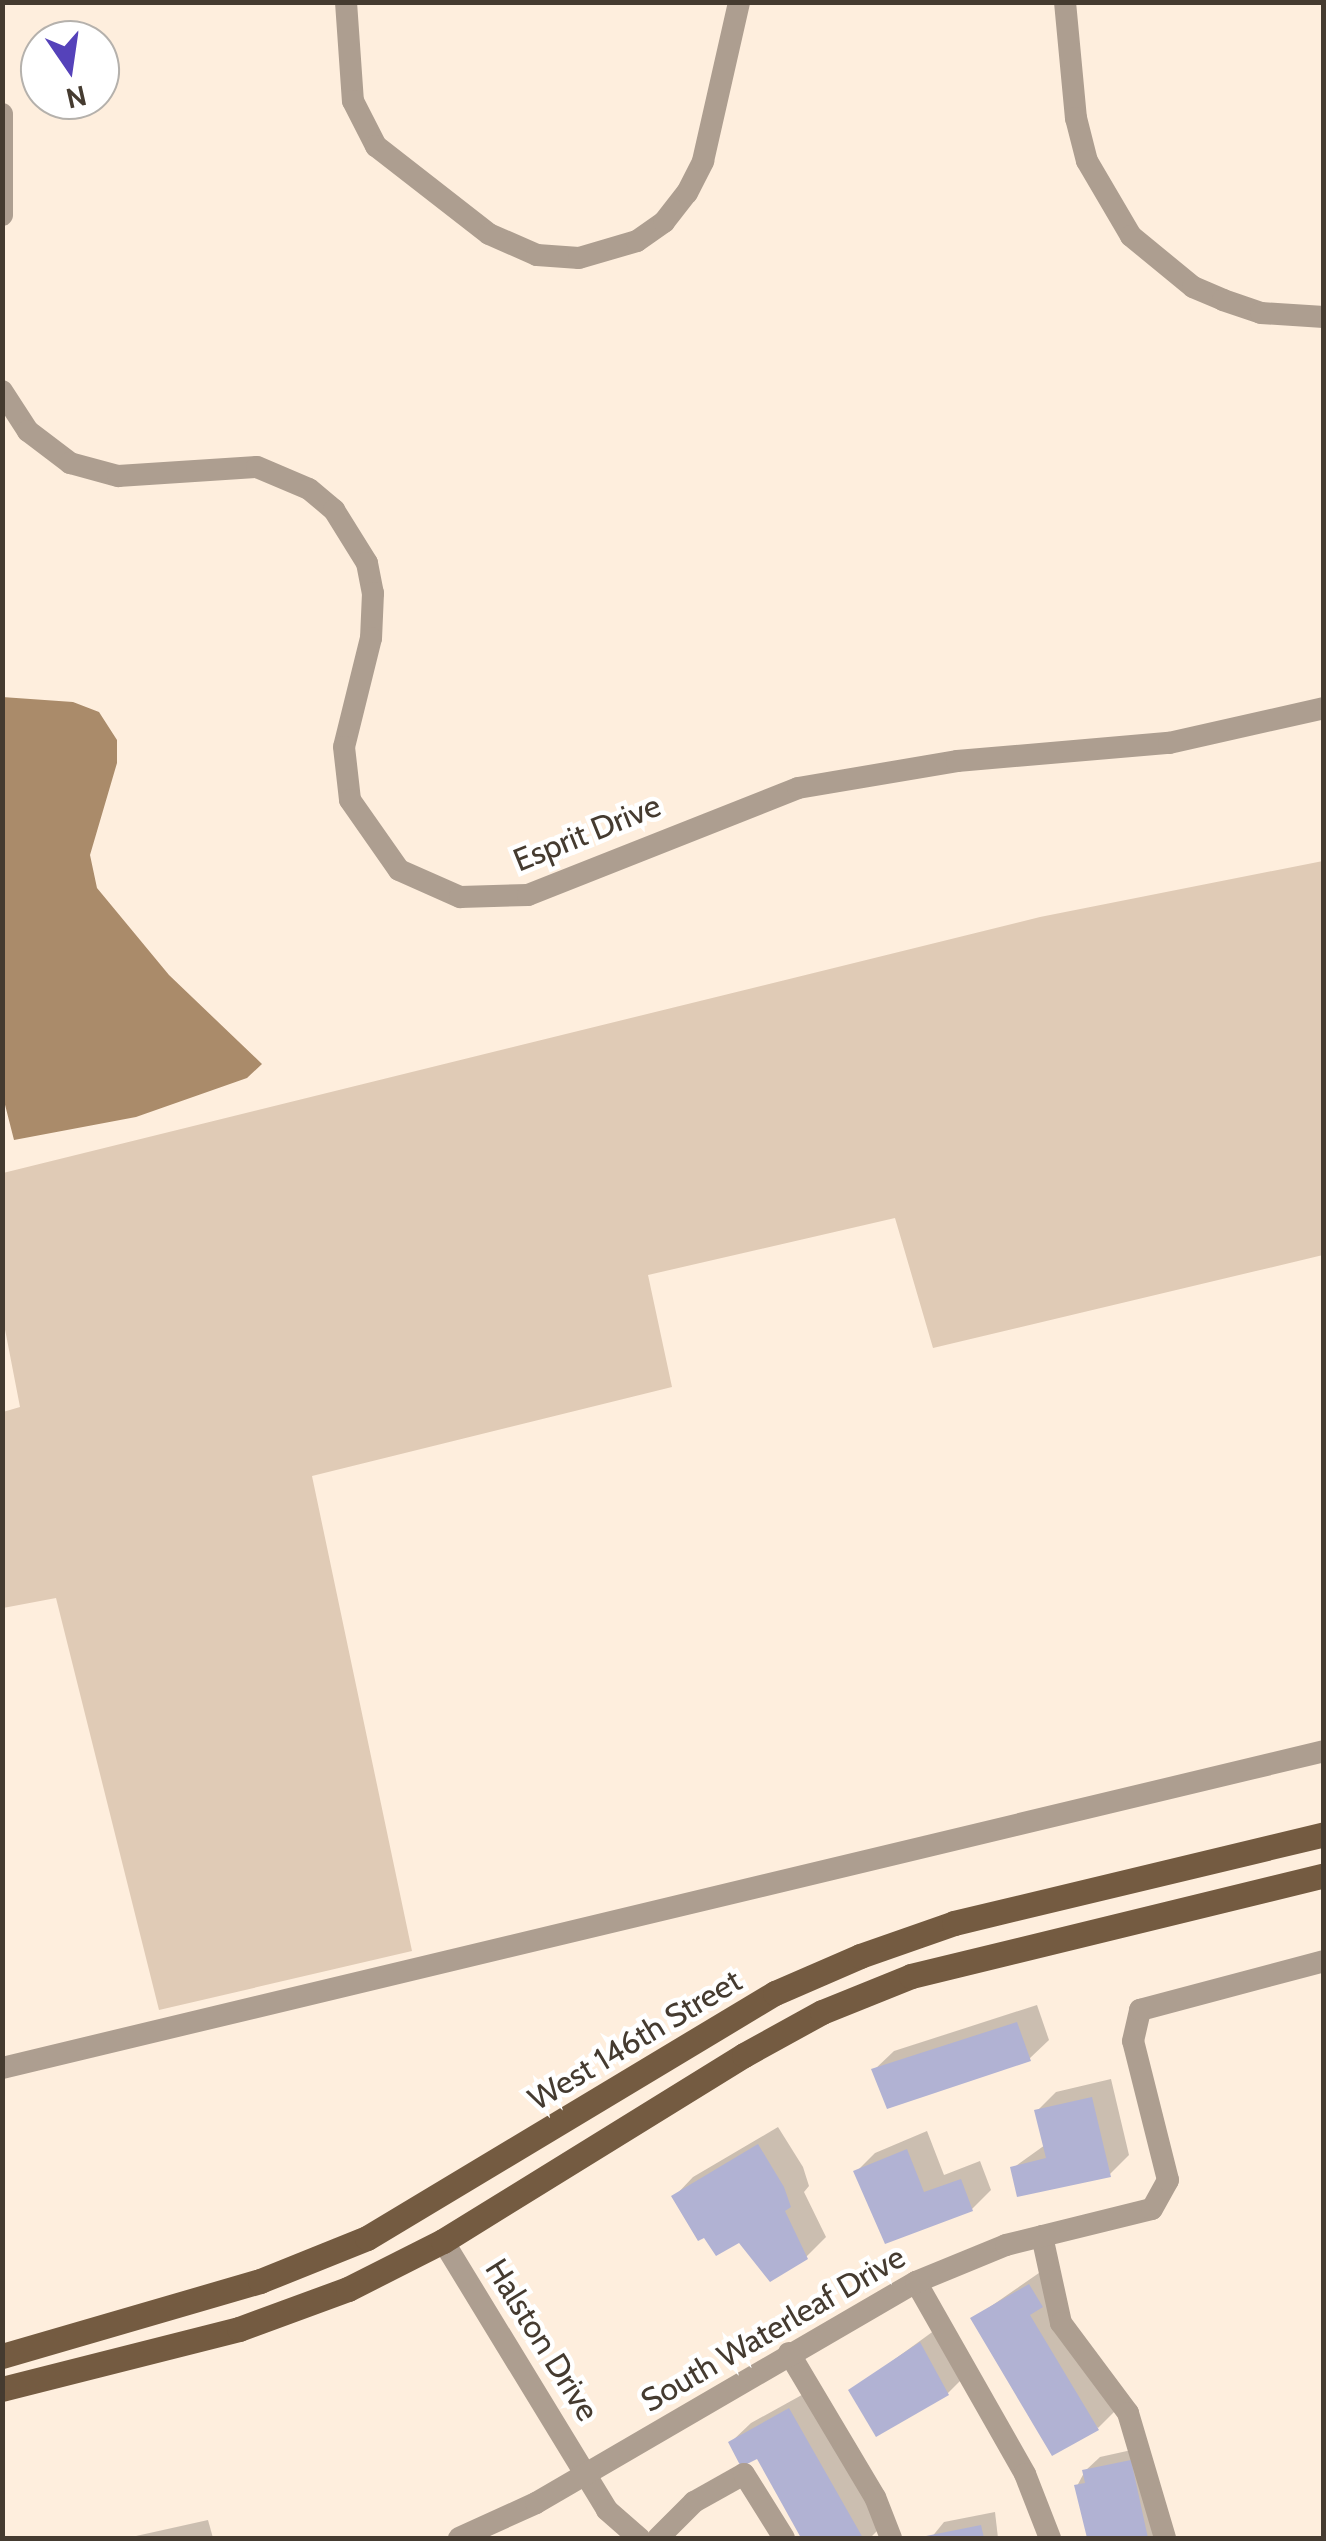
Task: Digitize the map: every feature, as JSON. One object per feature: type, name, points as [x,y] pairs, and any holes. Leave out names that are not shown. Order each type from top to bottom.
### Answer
[{"type":"main road","name":"West 146th Street","points":[[2,2356],[260,2281],[366,2238],[775,1993],[860,1956],[954,1923],[1324,1834]]},
{"type":"main road","points":[[2,2389],[275,2317],[443,2241],[822,2012],[993,1952],[1324,1875]]},
{"type":"street","points":[[346,2],[353,100],[376,146],[406,174],[502,242],[537,255],[579,258],[637,241],[664,222],[688,192],[704,161],[739,2]]},
{"type":"street","points":[[1065,2],[1076,118],[1087,161],[1131,236],[1193,287],[1223,300],[1262,313],[1324,316]]},
{"type":"street","points":[[2,114],[2,215]]},
{"type":"street","name":"Esprit Drive","points":[[2,391],[28,432],[70,463],[118,476],[257,467],[308,490],[334,510],[367,563],[374,605],[344,746],[350,800],[399,870],[460,898],[528,896],[798,788],[957,760],[1170,743],[1324,708]]},
{"type":"street","points":[[2,2068],[1324,1751]]},
{"type":"street","name":"South Waterleaf Drive","points":[[459,2538],[586,2473],[916,2282],[1042,2236],[1152,2209],[1168,2189],[1134,2041],[1140,2010],[1324,1961]]},
{"type":"street","points":[[1042,2236],[1061,2323],[1128,2412],[1164,2538]]},
{"type":"street","name":"Halston Drive","points":[[443,2241],[607,2510],[640,2538]]},
{"type":"street","points":[[916,2282],[1031,2486],[1050,2538]]},
{"type":"street","points":[[788,2353],[875,2497],[892,2538]]},
{"type":"street","points":[[658,2538],[694,2502],[744,2474],[784,2538]]},
{"type":"shaded area","points":[[2,697],[73,702],[99,712],[117,740],[117,763],[90,855],[97,888],[169,975],[262,1064],[247,1078],[136,1117],[14,1140],[2,1093]]},
{"type":"shaded area","points":[[1323,861],[1323,1255],[933,1348],[895,1218],[648,1275],[672,1387],[312,1476],[412,1951],[159,2010],[56,1598],[3,1608],[3,1412],[20,1407],[3,1319],[3,1173],[1040,917]]},
{"type":"building","points":[[1017,2022],[1031,2061],[887,2109],[871,2069]]},
{"type":"building","points":[[1092,2097],[1111,2177],[1017,2197],[1010,2167],[1046,2158],[1034,2110]]},
{"type":"building","points":[[758,2144],[784,2187],[791,2207],[785,2211],[808,2259],[770,2282],[739,2243],[716,2256],[704,2238],[698,2241],[671,2196]]},
{"type":"building","points":[[907,2149],[924,2192],[961,2179],[973,2211],[885,2244],[853,2171]]},
{"type":"building","points":[[1029,2284],[1043,2307],[1030,2315],[1099,2430],[1052,2456],[970,2318]]},
{"type":"building","points":[[920,2342],[949,2395],[876,2437],[848,2390]]},
{"type":"building","points":[[789,2408],[863,2538],[801,2538],[757,2459],[741,2467],[728,2442]]},
{"type":"building","points":[[1131,2460],[1148,2538],[1087,2538],[1074,2485],[1085,2483],[1082,2470]]},
{"type":"building","points":[[981,2525],[984,2538],[921,2538],[921,2537]]}]
